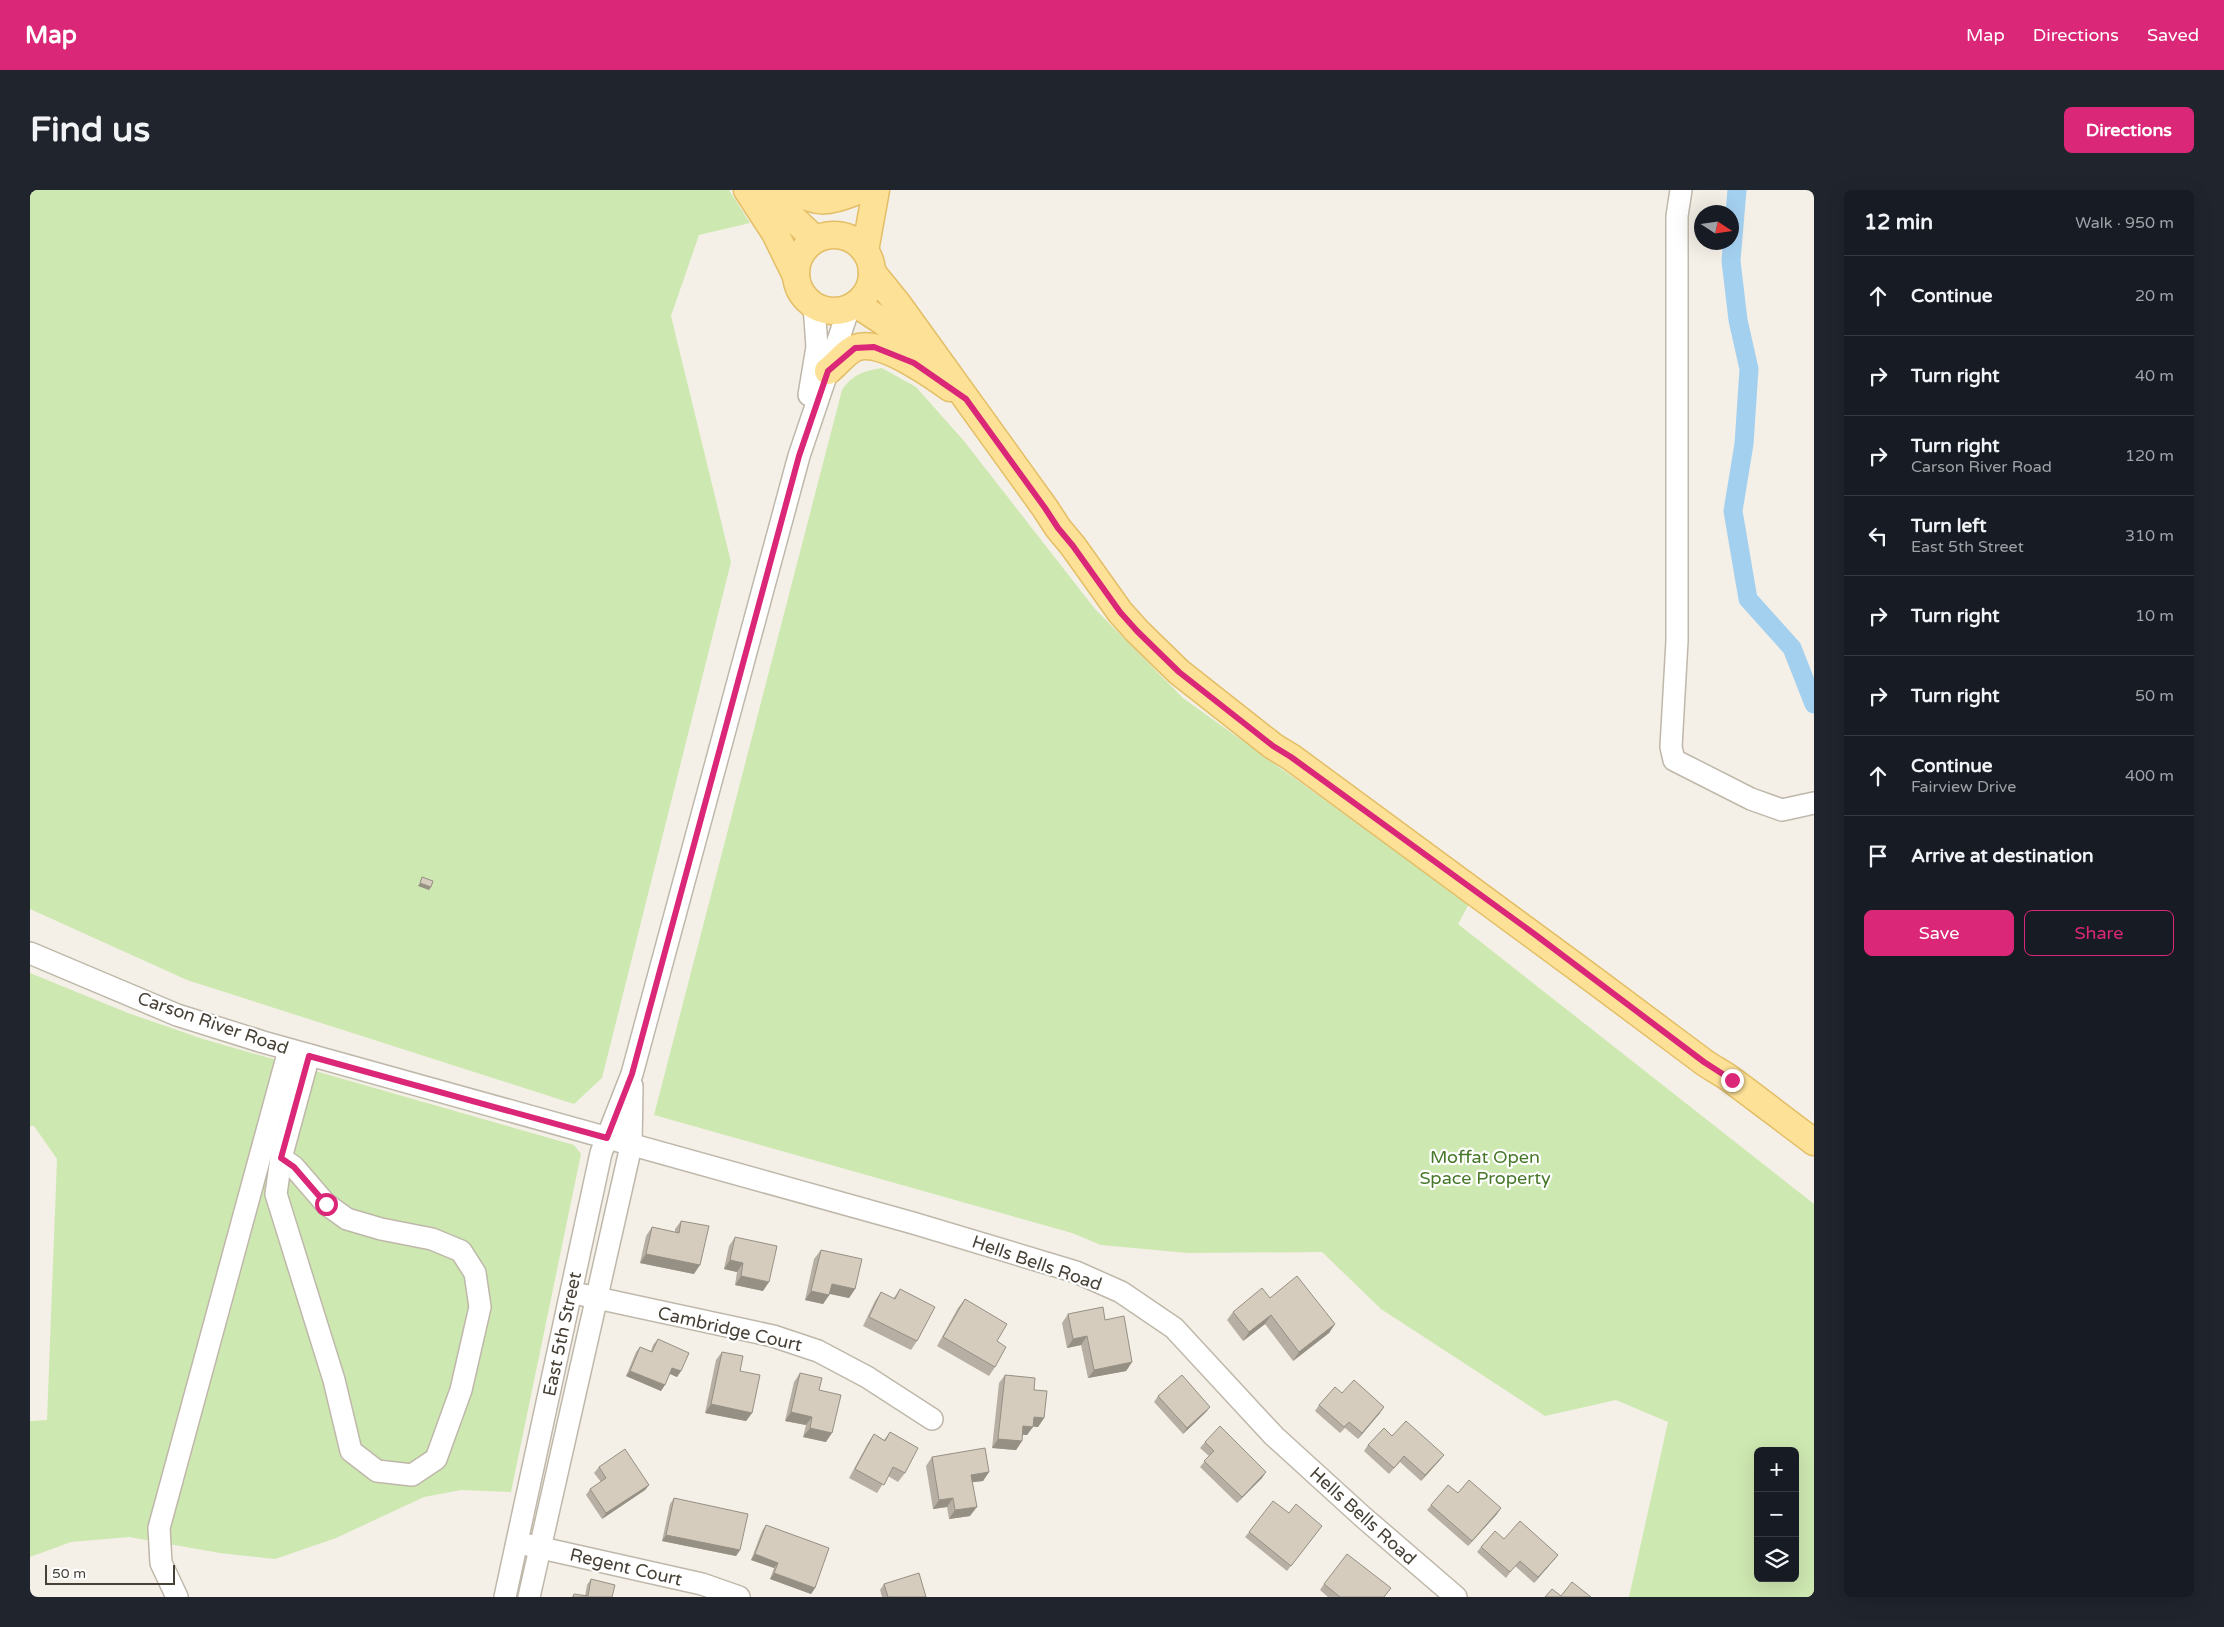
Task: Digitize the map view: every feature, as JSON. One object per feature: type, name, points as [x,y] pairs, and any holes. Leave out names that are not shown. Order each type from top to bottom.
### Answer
[{"type":"main road","points":[[746,190],[775,233],[804,296],[814,305],[835,311],[853,306],[862,299],[870,286],[862,191]]},
{"type":"main road","points":[[763,190],[822,237],[848,237],[869,261],[959,390],[1120,612],[1179,672],[1273,746],[1291,757],[1533,933],[1588,976],[1814,1142]]},
{"type":"main road","points":[[793,190],[802,195],[826,202],[862,191]]},
{"type":"main road","points":[[796,276],[800,255],[844,217],[862,191]]},
{"type":"main road","points":[[853,306],[885,323],[959,390]]},
{"type":"main road","points":[[828,371],[855,348],[874,347],[914,363],[959,390]]},
{"type":"street","points":[[1681,190],[1677,216],[1678,641],[1671,747],[1674,760],[1751,799],[1782,810],[1814,803]]},
{"type":"street","name":"East 5th Street","points":[[799,456],[817,347],[814,305]]},
{"type":"street","name":"East 5th Street","points":[[505,1597],[601,1153],[632,1074],[799,456],[828,371],[853,306]]},
{"type":"street","name":"Carson River Road","points":[[30,953],[177,1014],[289,1050],[631,1146]]},
{"type":"street","points":[[177,1597],[160,1563],[159,1528],[289,1050]]},
{"type":"street","points":[[281,1158],[294,1167],[326,1204],[347,1219],[432,1239],[461,1251],[475,1273],[480,1307],[461,1390],[436,1459],[412,1475],[377,1471],[351,1451],[334,1380],[276,1194],[281,1158],[309,1056]]},
{"type":"street","name":"East 5th Street","points":[[529,1597],[631,1146],[632,1074]]},
{"type":"street","name":"Hells Bells Road","points":[[631,1146],[913,1222],[1076,1272],[1121,1292],[1174,1328],[1228,1389],[1274,1436],[1362,1517],[1456,1597]]},
{"type":"street","name":"Cambridge Court","points":[[571,1292],[774,1336],[818,1351],[867,1377],[932,1419]]},
{"type":"street","name":"Regent Court","points":[[517,1542],[702,1584],[738,1597]]},
{"type":"green space","points":[[30,190],[729,190],[750,223],[699,235],[671,316],[731,562],[602,1078],[574,1104],[187,980],[30,909]]},
{"type":"green space","name":"Moffat Open Space Property","points":[[882,368],[916,387],[964,441],[1095,609],[1183,698],[1469,904],[1458,924],[1814,1204],[1814,1597],[1629,1597],[1668,1422],[1616,1400],[1545,1416],[1381,1309],[1322,1252],[1188,1253],[1101,1245],[1072,1233],[654,1115],[842,390],[850,380],[864,372]]},
{"type":"green space","points":[[30,973],[128,1013],[203,1039],[574,1145],[581,1154],[511,1492],[461,1490],[424,1497],[336,1538],[275,1559],[220,1553],[129,1537],[71,1542],[30,1557],[30,1421],[47,1420],[57,1159],[34,1126],[30,1126]]},
{"type":"building","points":[[422,877],[433,881],[431,887],[420,883]]},
{"type":"building","points":[[681,1221],[709,1226],[700,1265],[646,1254],[652,1227],[679,1233]]},
{"type":"building","points":[[735,1237],[777,1246],[769,1282],[741,1276],[743,1263],[730,1260]]},
{"type":"building","points":[[821,1250],[862,1259],[855,1289],[832,1284],[829,1295],[811,1291]]},
{"type":"building","points":[[1297,1276],[1335,1324],[1299,1352],[1271,1315],[1249,1332],[1233,1312],[1262,1288],[1270,1298]]},
{"type":"building","points":[[900,1289],[935,1307],[917,1341],[869,1317],[881,1292],[895,1299]]},
{"type":"building","points":[[965,1299],[1007,1324],[997,1341],[1006,1347],[995,1367],[943,1337]]},
{"type":"building","points":[[1103,1307],[1105,1320],[1124,1316],[1132,1362],[1094,1370],[1087,1336],[1073,1339],[1068,1314]]},
{"type":"building","points":[[658,1339],[689,1353],[681,1371],[672,1368],[665,1385],[630,1371],[640,1347],[652,1352]]},
{"type":"building","points":[[722,1352],[743,1356],[740,1371],[760,1375],[752,1413],[711,1404]]},
{"type":"building","points":[[800,1373],[822,1378],[819,1390],[841,1395],[832,1433],[810,1428],[812,1417],[791,1412]]},
{"type":"building","points":[[1005,1375],[1035,1378],[1034,1390],[1047,1391],[1044,1418],[1034,1417],[1033,1427],[1023,1426],[1022,1441],[998,1439]]},
{"type":"building","points":[[1182,1375],[1210,1407],[1187,1428],[1158,1396]]},
{"type":"building","points":[[1354,1380],[1384,1407],[1362,1433],[1349,1422],[1344,1427],[1319,1405],[1335,1387],[1342,1393]]},
{"type":"building","points":[[1406,1421],[1444,1455],[1425,1475],[1404,1456],[1394,1468],[1368,1445],[1384,1428],[1392,1436]]},
{"type":"building","points":[[1220,1426],[1266,1472],[1242,1497],[1204,1461],[1214,1451],[1205,1442]]},
{"type":"building","points":[[890,1432],[918,1448],[905,1473],[893,1467],[884,1485],[855,1469],[874,1434],[885,1441]]},
{"type":"building","points":[[985,1448],[989,1472],[971,1475],[977,1507],[955,1510],[953,1498],[939,1500],[932,1457]]},
{"type":"building","points":[[625,1449],[649,1485],[606,1513],[590,1489],[606,1478],[599,1467]]},
{"type":"building","points":[[1469,1480],[1501,1508],[1472,1541],[1431,1505],[1448,1485],[1458,1493]]},
{"type":"building","points":[[674,1498],[748,1514],[740,1550],[666,1535]]},
{"type":"building","points":[[1273,1501],[1289,1513],[1296,1504],[1322,1526],[1291,1566],[1249,1532]]},
{"type":"building","points":[[1520,1521],[1558,1555],[1538,1577],[1520,1561],[1510,1572],[1481,1547],[1495,1531],[1504,1539]]},
{"type":"building","points":[[766,1525],[829,1548],[815,1588],[774,1573],[778,1563],[755,1554]]},
{"type":"building","points":[[1347,1554],[1391,1588],[1384,1597],[1340,1597],[1324,1584]]},
{"type":"building","points":[[919,1573],[926,1597],[888,1597],[884,1584]]},
{"type":"building","points":[[591,1579],[615,1585],[612,1597],[573,1597],[574,1594],[588,1596]]},
{"type":"building","points":[[1572,1582],[1591,1597],[1545,1597],[1552,1589],[1561,1596]]},
{"type":"waterway","points":[[1737,190],[1731,261],[1738,320],[1749,369],[1744,444],[1733,511],[1748,599],[1792,648],[1814,704]]},
{"type":"route","points":[[326,1204],[294,1167],[281,1158],[309,1056],[607,1138],[632,1074],[799,456],[828,371],[855,348],[874,347],[914,363],[966,399],[1120,612],[1179,672],[1273,746],[1291,757],[1533,933],[1704,1062],[1732,1080]]}]
